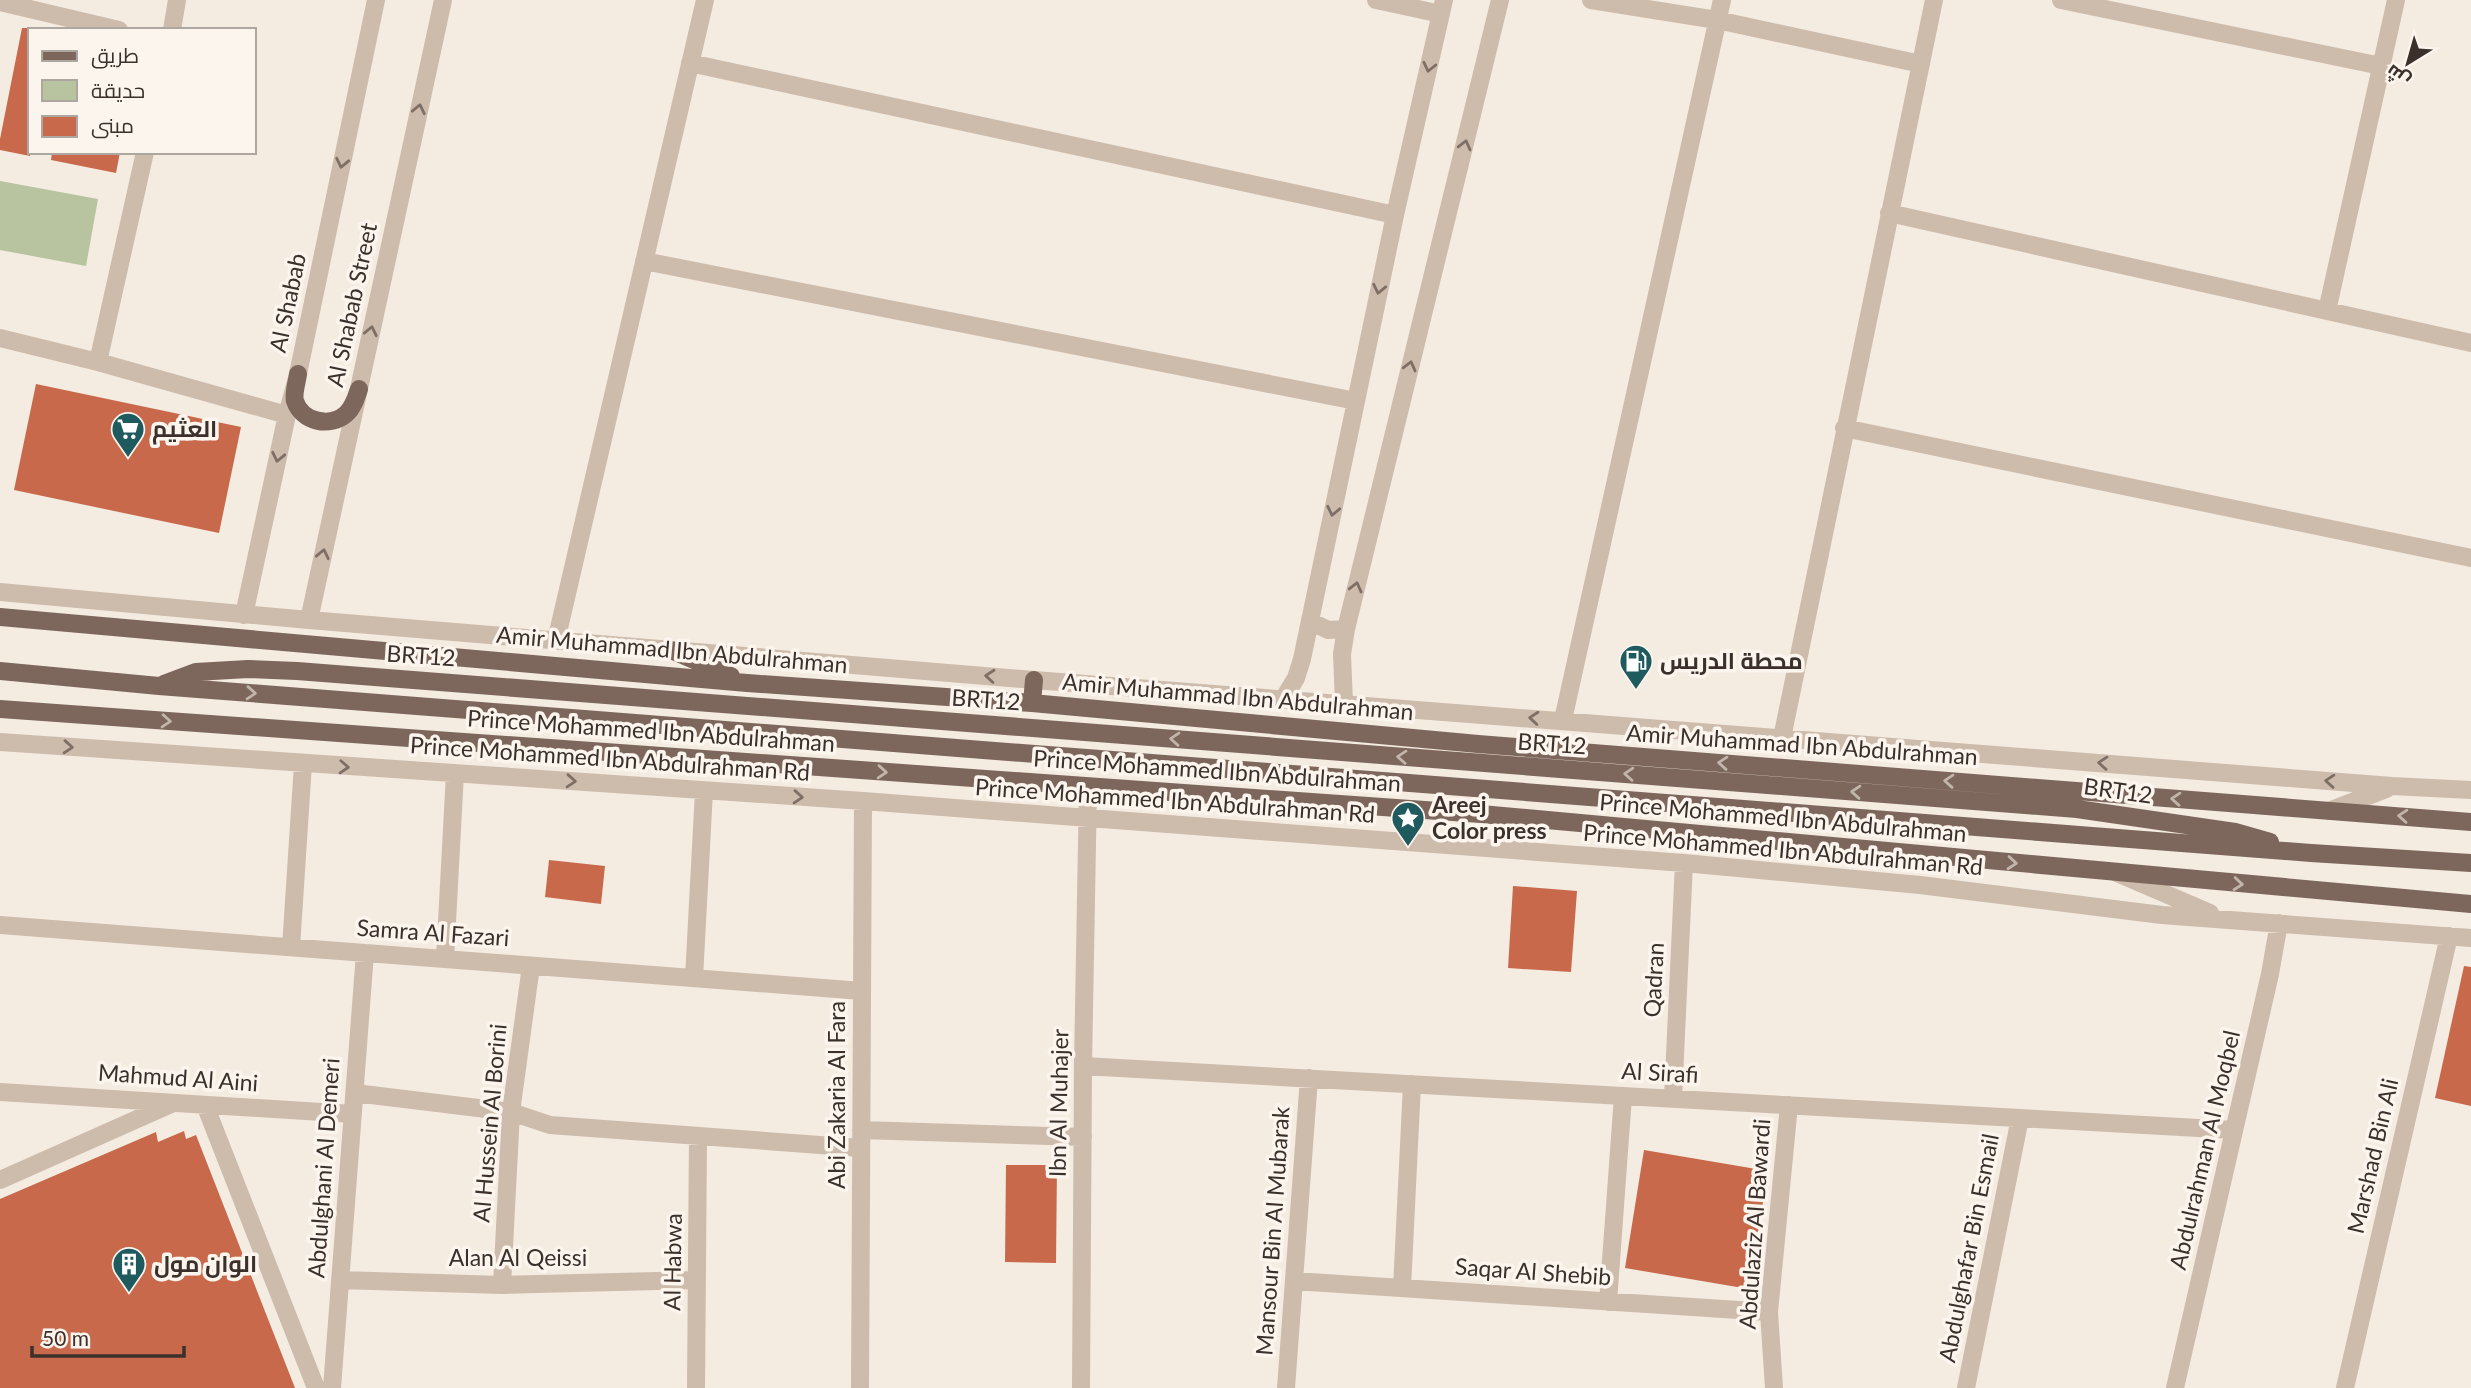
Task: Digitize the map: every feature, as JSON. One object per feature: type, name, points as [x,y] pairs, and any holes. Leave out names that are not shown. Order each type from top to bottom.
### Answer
[{"type":"main road","points":[[298,374],[294,400],[301,411],[311,419],[324,422],[337,420],[348,412],[359,389]]},
{"type":"main road","name":"Amir Muhammad Ibn Abdulrahman","points":[[0,617],[747,683],[1032,703],[1478,744],[2471,822]]},
{"type":"main road","points":[[671,650],[747,683]]},
{"type":"main road","name":"BRT12","points":[[159,686],[196,672],[248,669],[325,673],[2077,809],[2235,832],[2311,853]]},
{"type":"main road","name":"BRT12","points":[[0,671],[159,686],[2311,853],[2471,863]]},
{"type":"main road","points":[[1032,703],[1034,680]]},
{"type":"main road","name":"Prince Mohammed Ibn Abdulrahman","points":[[0,709],[1482,814],[2471,904]]},
{"type":"street","points":[[172,28],[177,0]]},
{"type":"street","name":"Al Shabab","points":[[244,615],[298,374],[376,0]]},
{"type":"street","name":"Al Shabab Street","points":[[309,620],[443,0]]},
{"type":"street","points":[[556,641],[705,0]]},
{"type":"street","points":[[1284,698],[1296,678],[1310,621],[1395,215],[1443,7],[1376,0]]},
{"type":"street","points":[[1344,703],[1342,654],[1346,629],[1500,0]]},
{"type":"street","points":[[1591,0],[1717,20],[1921,64]]},
{"type":"street","points":[[1563,720],[1721,0]]},
{"type":"street","points":[[1782,738],[1934,0]]},
{"type":"street","points":[[2061,0],[2381,66]]},
{"type":"street","points":[[2327,311],[2396,0]]},
{"type":"street","points":[[0,2],[110,28]]},
{"type":"street","points":[[690,63],[1395,215]]},
{"type":"street","points":[[98,362],[145,154]]},
{"type":"street","points":[[1889,213],[2471,343]]},
{"type":"street","points":[[644,261],[1356,401]]},
{"type":"street","points":[[0,338],[98,362],[287,415]]},
{"type":"street","points":[[1844,428],[2471,558]]},
{"type":"street","points":[[0,592],[244,615],[1034,680],[2471,790]]},
{"type":"street","points":[[1310,621],[1328,630],[1346,629]]},
{"type":"street","name":"Prince Mohammed Ibn Abdulrahman Rd","points":[[0,742],[863,801],[1684,863],[1920,886],[2162,915],[2471,938]]},
{"type":"street","points":[[291,947],[303,764]]},
{"type":"street","points":[[445,959],[455,773]]},
{"type":"street","points":[[2329,811],[2392,786]]},
{"type":"street","name":"Ibn Al Muhajer","points":[[1081,1388],[1088,787]]},
{"type":"street","points":[[694,978],[704,791]]},
{"type":"street","name":"Abi Zakaria Al Fara","points":[[860,1388],[863,801]]},
{"type":"street","name":"Qadran","points":[[1673,1098],[1684,863]]},
{"type":"street","points":[[2117,873],[2200,910],[2238,920]]},
{"type":"street","name":"Abdulrahman Al Moqbel","points":[[2175,1388],[2270,974],[2279,923]]},
{"type":"street","name":"Samra Al Fazari","points":[[0,925],[862,991]]},
{"type":"street","name":"Marshad Bin Ali","points":[[2345,1388],[2449,936]]},
{"type":"street","name":"Abdulghani Al Demeri","points":[[332,1388],[365,953]]},
{"type":"street","name":"Al Hussein Al Borini","points":[[502,1285],[511,1112],[531,966]]},
{"type":"street","name":"Al Sirafi","points":[[1083,1066],[2234,1130]]},
{"type":"street","name":"Mansour Bin Al Mubarak","points":[[1286,1388],[1309,1078]]},
{"type":"street","points":[[1402,1288],[1412,1084]]},
{"type":"street","name":"Mahmud Al Aini","points":[[0,1092],[353,1114]]},
{"type":"street","points":[[355,1093],[511,1112],[550,1125],[698,1136],[861,1139],[1083,1137]]},
{"type":"street","points":[[1608,1302],[1623,1096]]},
{"type":"street","points":[[0,1180],[174,1103]]},
{"type":"street","name":"Abdulghani Al Demeri","points":[[205,1105],[316,1388]]},
{"type":"street","name":"Abdulaziz Al Bawardi","points":[[1774,1388],[1769,1312],[1788,1105]]},
{"type":"street","name":"Abdulghafar Bin Esmail","points":[[1966,1388],[2020,1118]]},
{"type":"street","name":"Al Habwa","points":[[696,1388],[698,1136]]},
{"type":"street","name":"Alan Al Qeissi","points":[[340,1280],[502,1285],[697,1280]]},
{"type":"street","name":"Saqar Al Shebib","points":[[1294,1281],[1769,1312]]},
{"type":"green space","points":[[0,181],[98,199],[86,266],[0,250]]},
{"type":"building","points":[[22,28],[28,28],[30,156],[0,150]]},
{"type":"building","points":[[52,154],[120,154],[116,173],[51,160]]},
{"type":"building","name":"العثيم","points":[[36,384],[241,427],[219,533],[14,490]]},
{"type":"building","points":[[549,860],[605,866],[601,904],[545,897]]},
{"type":"building","points":[[1513,886],[1577,891],[1571,972],[1508,968]]},
{"type":"building","points":[[2464,966],[2471,967],[2471,1106],[2435,1098]]},
{"type":"building","name":"الوان مول","points":[[184,1131],[186,1139],[196,1135],[295,1388],[0,1388],[0,1199],[156,1132],[158,1142]]},
{"type":"building","points":[[1644,1150],[1768,1171],[1749,1289],[1625,1268]]},
{"type":"building","points":[[1006,1165],[1057,1165],[1056,1263],[1005,1262]]},
{"type":"place","name":"العثيم","points":[[128,459]]},
{"type":"place","name":"محطة الدريس","points":[[1636,691]]},
{"type":"place","name":"Areej Color press","points":[[1408,848]]},
{"type":"place","name":"الوان مول","points":[[129,1294]]}]
